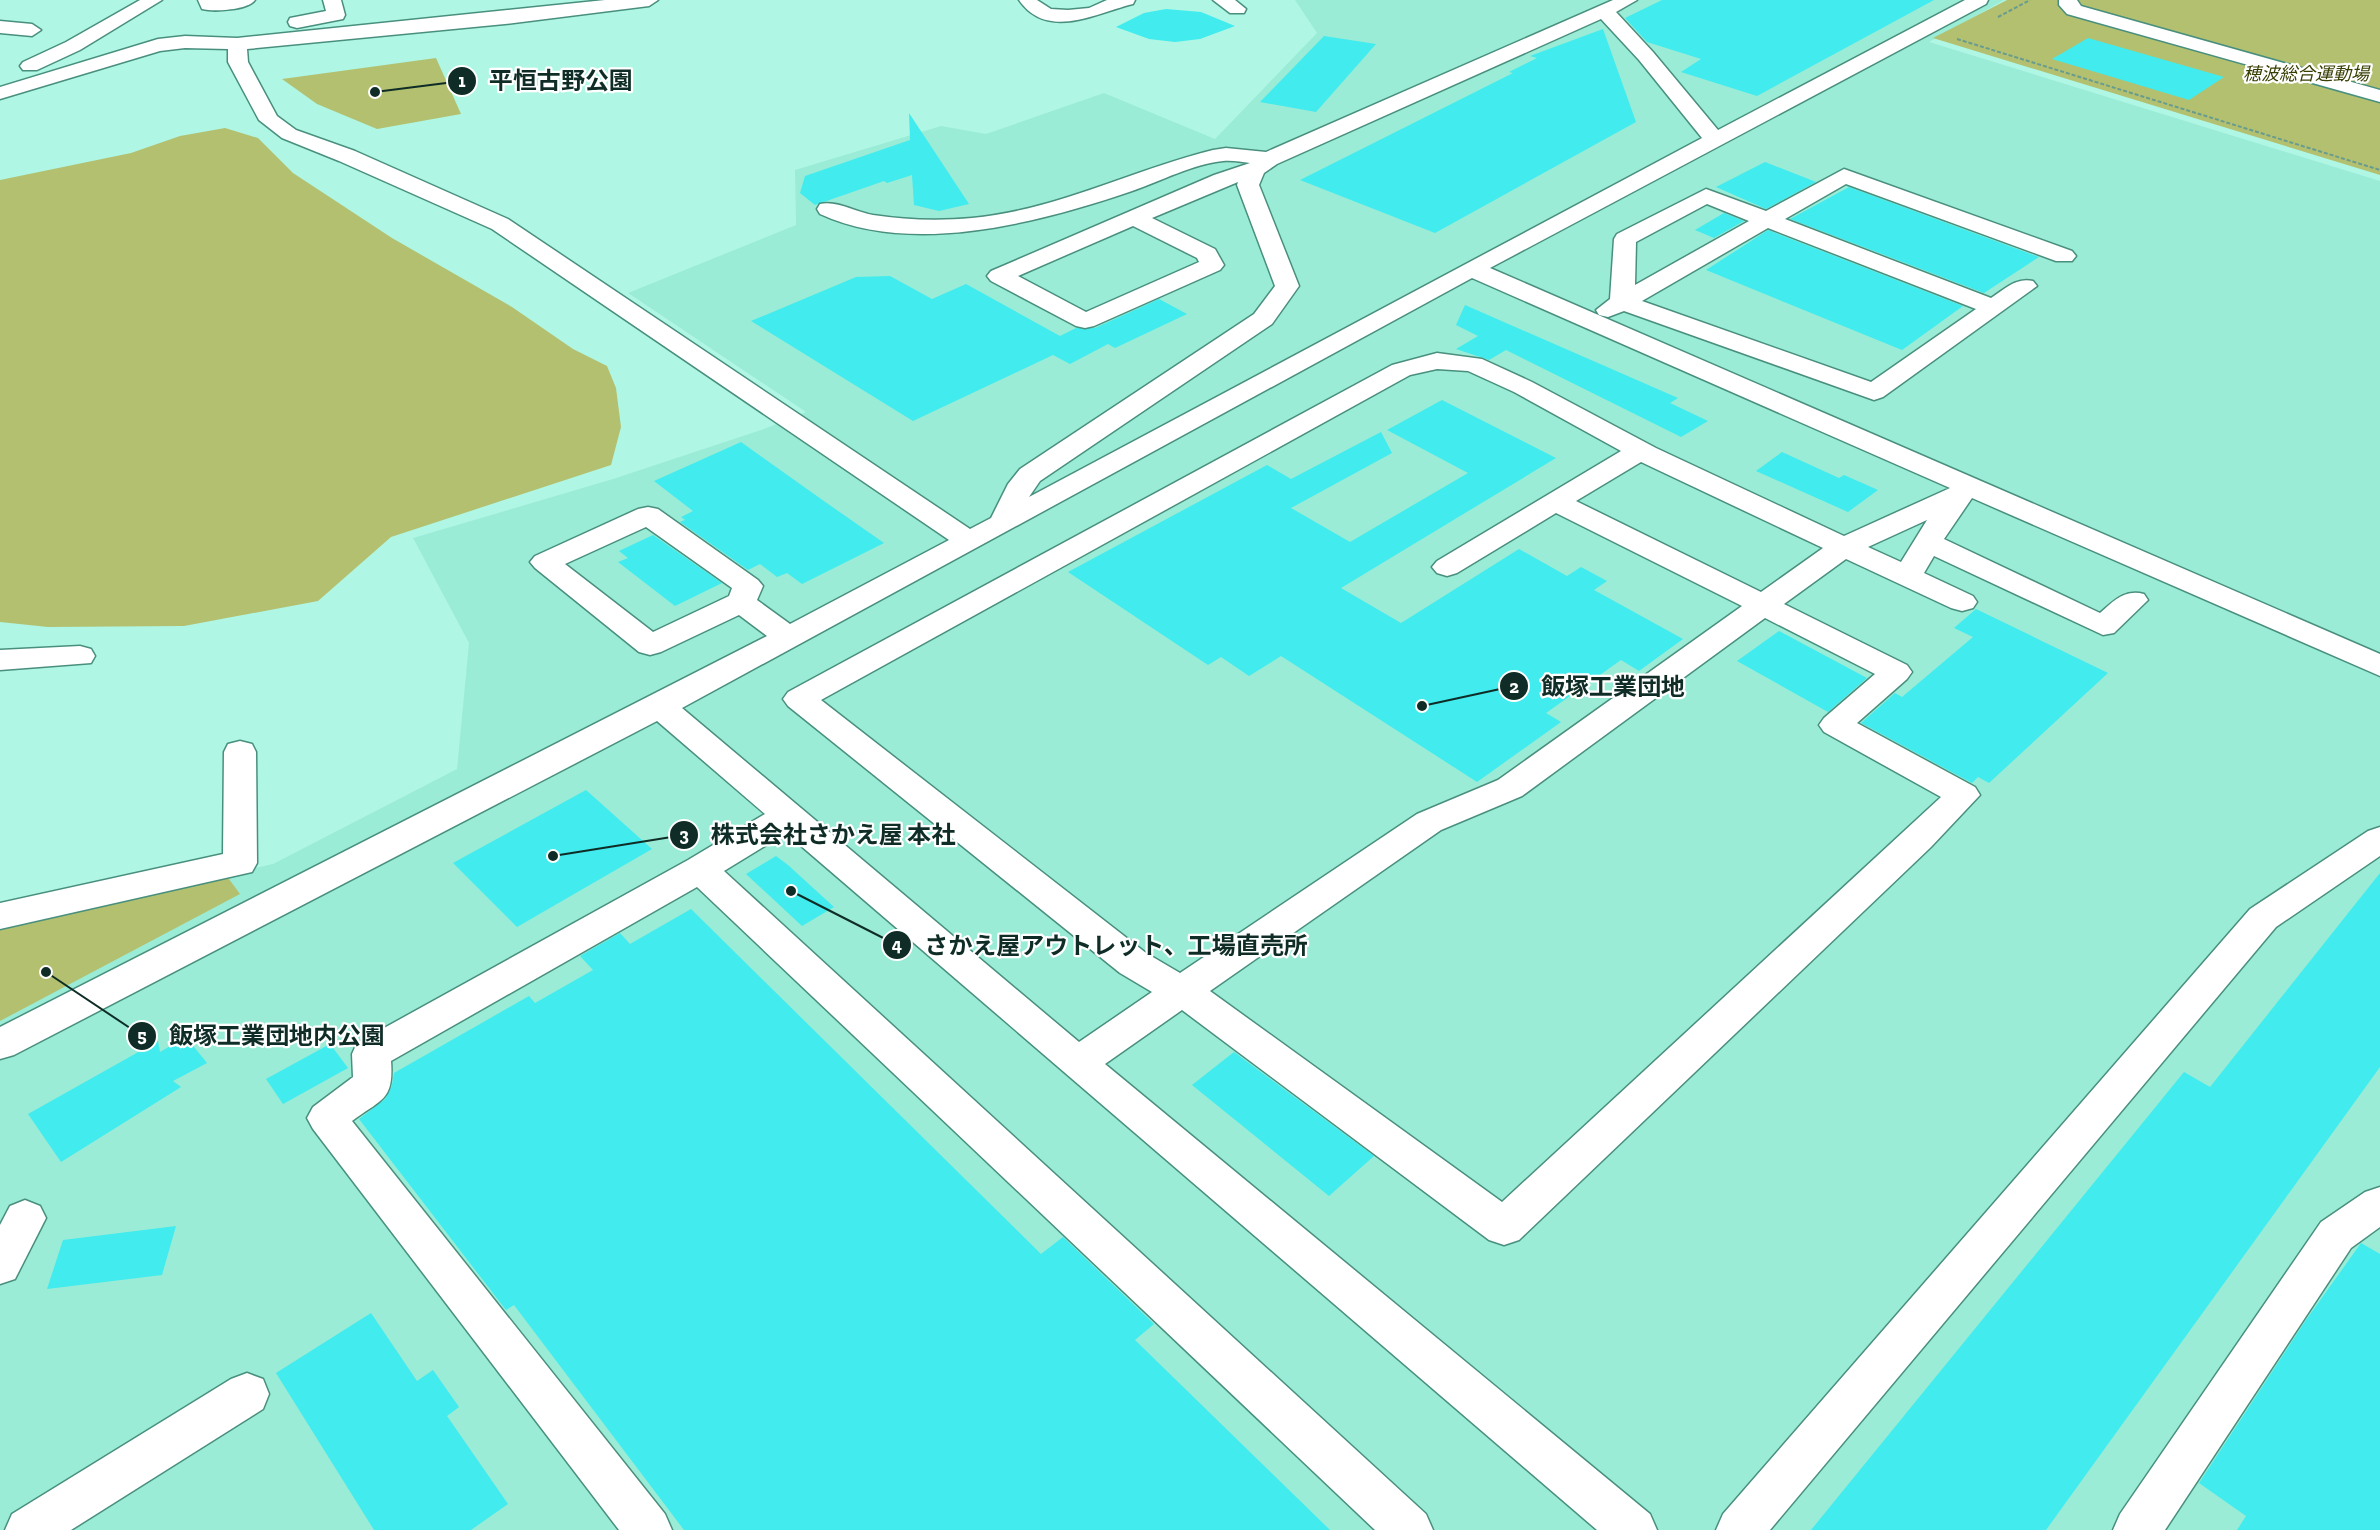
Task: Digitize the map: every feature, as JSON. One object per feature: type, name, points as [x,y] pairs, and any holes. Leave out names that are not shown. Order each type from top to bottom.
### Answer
[{"type":"street","points":[[0,77],[73,46],[153,0]]},
{"type":"street","points":[[207,0],[209,5],[246,0]]},
{"type":"street","points":[[296,37],[297,22],[336,15],[332,0]]},
{"type":"street","points":[[0,93],[158,45],[185,42],[237,44],[649,0]]},
{"type":"street","points":[[1028,0],[1032,6],[1048,13],[1077,15],[1126,0]]},
{"type":"street","points":[[2068,0],[2068,5],[2074,10],[2380,96]]},
{"type":"street","points":[[2092,0],[2088,9],[2106,19]]},
{"type":"street","points":[[437,24],[460,1]]},
{"type":"street","points":[[1134,218],[1207,254],[1212,265],[1085,321],[999,276],[1134,218],[1262,164],[1617,3],[1646,56],[1715,140]]},
{"type":"street","points":[[0,1044],[660,706],[1715,140],[1986,10]]},
{"type":"street","points":[[0,27],[32,30]]},
{"type":"street","points":[[237,44],[238,62],[269,120],[289,134],[347,156],[500,224],[969,541]]},
{"type":"street","points":[[828,209],[866,220],[911,226],[968,226],[1015,220],[1057,209],[1213,156],[1226,154],[1262,164]]},
{"type":"street","points":[[1003,523],[1022,484],[1030,475],[1122,411],[1263,319],[1287,286],[1248,185],[1262,164]]},
{"type":"street","points":[[1587,320],[1622,303],[1844,176],[2064,256]]},
{"type":"street","points":[[1622,303],[1625,239],[1706,196],[1994,308]]},
{"type":"street","points":[[1471,269],[1962,492],[2380,666]]},
{"type":"street","points":[[1622,303],[1874,392],[2025,286]]},
{"type":"street","points":[[1555,502],[1896,672],[1835,725],[1962,795],[1911,848],[1504,1227],[1203,1005],[1133,963],[799,699],[1401,370],[1418,364],[1455,361],[1473,364],[1523,387],[1640,451],[1962,602]]},
{"type":"street","points":[[1447,567],[1640,451]]},
{"type":"street","points":[[1907,576],[1962,492]]},
{"type":"street","points":[[1077,1063],[1429,822],[1510,788],[1844,547],[1962,492]]},
{"type":"street","points":[[648,515],[748,586],[741,602],[650,645],[546,562],[648,515]]},
{"type":"street","points":[[1930,543],[2103,626],[2133,600]]},
{"type":"street","points":[[741,602],[788,637]]},
{"type":"street","points":[[0,660],[80,656]]},
{"type":"street","points":[[660,706],[1077,1063],[1633,1530]]},
{"type":"street","points":[[0,916],[240,863],[240,752]]},
{"type":"street","points":[[648,1530],[327,1118],[373,1084],[371,1054],[700,869],[788,816]]},
{"type":"street","points":[[1740,1530],[2263,918],[2380,839]]},
{"type":"street","points":[[700,869],[1409,1530]]},
{"type":"street","points":[[2137,1530],[2336,1235],[2380,1204]]},
{"type":"street","points":[[0,1266],[25,1218]]},
{"type":"street","points":[[29,1530],[247,1394]]},
{"type":"path","points":[[1986,10],[2030,0]]},
{"type":"path","points":[[1964,35],[1955,40],[2380,170]]},
{"type":"shaded area","points":[[1295,0],[2004,0],[1929,42],[2380,181],[2380,1530],[0,1530],[0,924],[273,864],[457,769],[469,643],[413,538],[613,479],[764,429],[806,412],[628,293],[796,225],[795,170],[941,126],[986,134],[1104,93],[1215,139],[1317,33]]},
{"type":"green space","name":"穂波総合運動場","points":[[2007,0],[2380,0],[2380,175],[1933,38]]},
{"type":"green space","points":[[436,58],[461,114],[377,129],[317,104],[282,79]]},
{"type":"green space","points":[[225,128],[258,138],[293,173],[392,238],[512,307],[573,349],[607,366],[616,388],[621,427],[611,465],[391,537],[318,601],[184,626],[48,627],[0,622],[0,180],[131,153],[180,136]]},
{"type":"green space","points":[[226,875],[240,894],[0,1021],[0,924]]},
{"type":"building","points":[[1662,0],[1934,0],[1757,96],[1681,72],[1701,59],[1647,42],[1625,18]]},
{"type":"building","points":[[1166,9],[1201,12],[1235,26],[1200,39],[1175,42],[1149,39],[1116,27],[1144,13]]},
{"type":"building","points":[[1603,29],[1636,122],[1435,233],[1300,180],[1513,73],[1509,72],[1537,58],[1530,56]]},
{"type":"building","points":[[1324,36],[1376,44],[1316,112],[1260,102]]},
{"type":"building","points":[[2088,38],[2224,77],[2189,100],[2052,59]]},
{"type":"building","points":[[909,113],[969,204],[939,211],[914,205],[912,175],[887,183],[884,181],[815,205],[800,193],[805,176],[910,140]]},
{"type":"building","points":[[1765,162],[1816,182],[1766,209],[1716,187]]},
{"type":"building","points":[[1849,187],[2039,257],[1984,293],[1790,219]]},
{"type":"building","points":[[1724,213],[1744,221],[1714,238],[1695,230]]},
{"type":"building","points":[[1768,230],[1963,306],[1902,350],[1706,270]]},
{"type":"building","points":[[890,276],[932,299],[966,284],[1060,336],[1076,328],[1095,328],[1159,299],[1187,314],[1115,348],[1108,344],[1070,364],[1053,355],[913,421],[751,321],[856,277]]},
{"type":"building","points":[[1465,305],[1678,398],[1670,403],[1708,421],[1681,437],[1506,350],[1489,360],[1456,349],[1478,336],[1456,325]]},
{"type":"building","points":[[1442,400],[1556,458],[1341,588],[1401,623],[1519,549],[1567,576],[1581,567],[1607,581],[1594,590],[1683,639],[1639,671],[1621,660],[1546,713],[1561,722],[1477,782],[1281,656],[1249,676],[1221,657],[1208,665],[1068,572],[1267,465],[1291,479],[1381,432],[1392,453],[1291,508],[1350,542],[1468,473],[1387,430]]},
{"type":"building","points":[[741,442],[884,543],[802,584],[787,573],[777,577],[760,564],[748,570],[680,522],[685,520],[681,517],[693,511],[654,481]]},
{"type":"building","points":[[1782,452],[1839,478],[1844,475],[1878,490],[1848,512],[1756,471]]},
{"type":"building","points":[[653,535],[722,583],[675,606],[618,562],[628,558],[619,551]]},
{"type":"building","points":[[1976,609],[2108,673],[1989,783],[1978,777],[1972,783],[1861,723],[1895,693],[1902,697],[1973,637],[1954,628]]},
{"type":"building","points":[[1779,631],[1867,678],[1828,712],[1737,661]]},
{"type":"building","points":[[586,790],[652,849],[517,927],[453,863]]},
{"type":"building","points":[[776,856],[834,907],[802,926],[746,874]]},
{"type":"building","points":[[2380,873],[2380,1067],[2046,1530],[1811,1530],[2184,1072],[2210,1087]]},
{"type":"building","points":[[691,909],[1041,1254],[1063,1237],[1154,1324],[1135,1340],[1330,1530],[684,1530],[514,1305],[506,1310],[359,1119],[385,1099],[392,1085],[394,1073],[529,996],[535,1003],[593,970],[580,956],[620,933],[630,944]]},
{"type":"building","points":[[186,1037],[207,1063],[173,1081],[181,1087],[61,1162],[28,1114],[158,1041],[160,1052]]},
{"type":"building","points":[[330,1044],[348,1068],[283,1104],[266,1079]]},
{"type":"building","points":[[1234,1052],[1374,1156],[1329,1196],[1192,1085]]},
{"type":"building","points":[[176,1226],[162,1275],[47,1289],[63,1240]]},
{"type":"building","points":[[2361,1243],[2380,1254],[2380,1530],[2237,1530],[2246,1516],[2199,1483],[2306,1320]]},
{"type":"building","points":[[371,1313],[417,1381],[433,1370],[459,1407],[447,1416],[508,1504],[471,1530],[374,1530],[276,1373]]},
{"type":"place","name":"平恒古野公園","points":[[375,92]]},
{"type":"place","name":"飯塚工業団地","points":[[1422,706]]},
{"type":"place","name":"株式会社さかえ屋 本社","points":[[553,856]]},
{"type":"place","name":"さかえ屋アウトレット、工場直売所","points":[[791,891]]},
{"type":"place","name":"飯塚工業団地内公園","points":[[46,972]]}]
